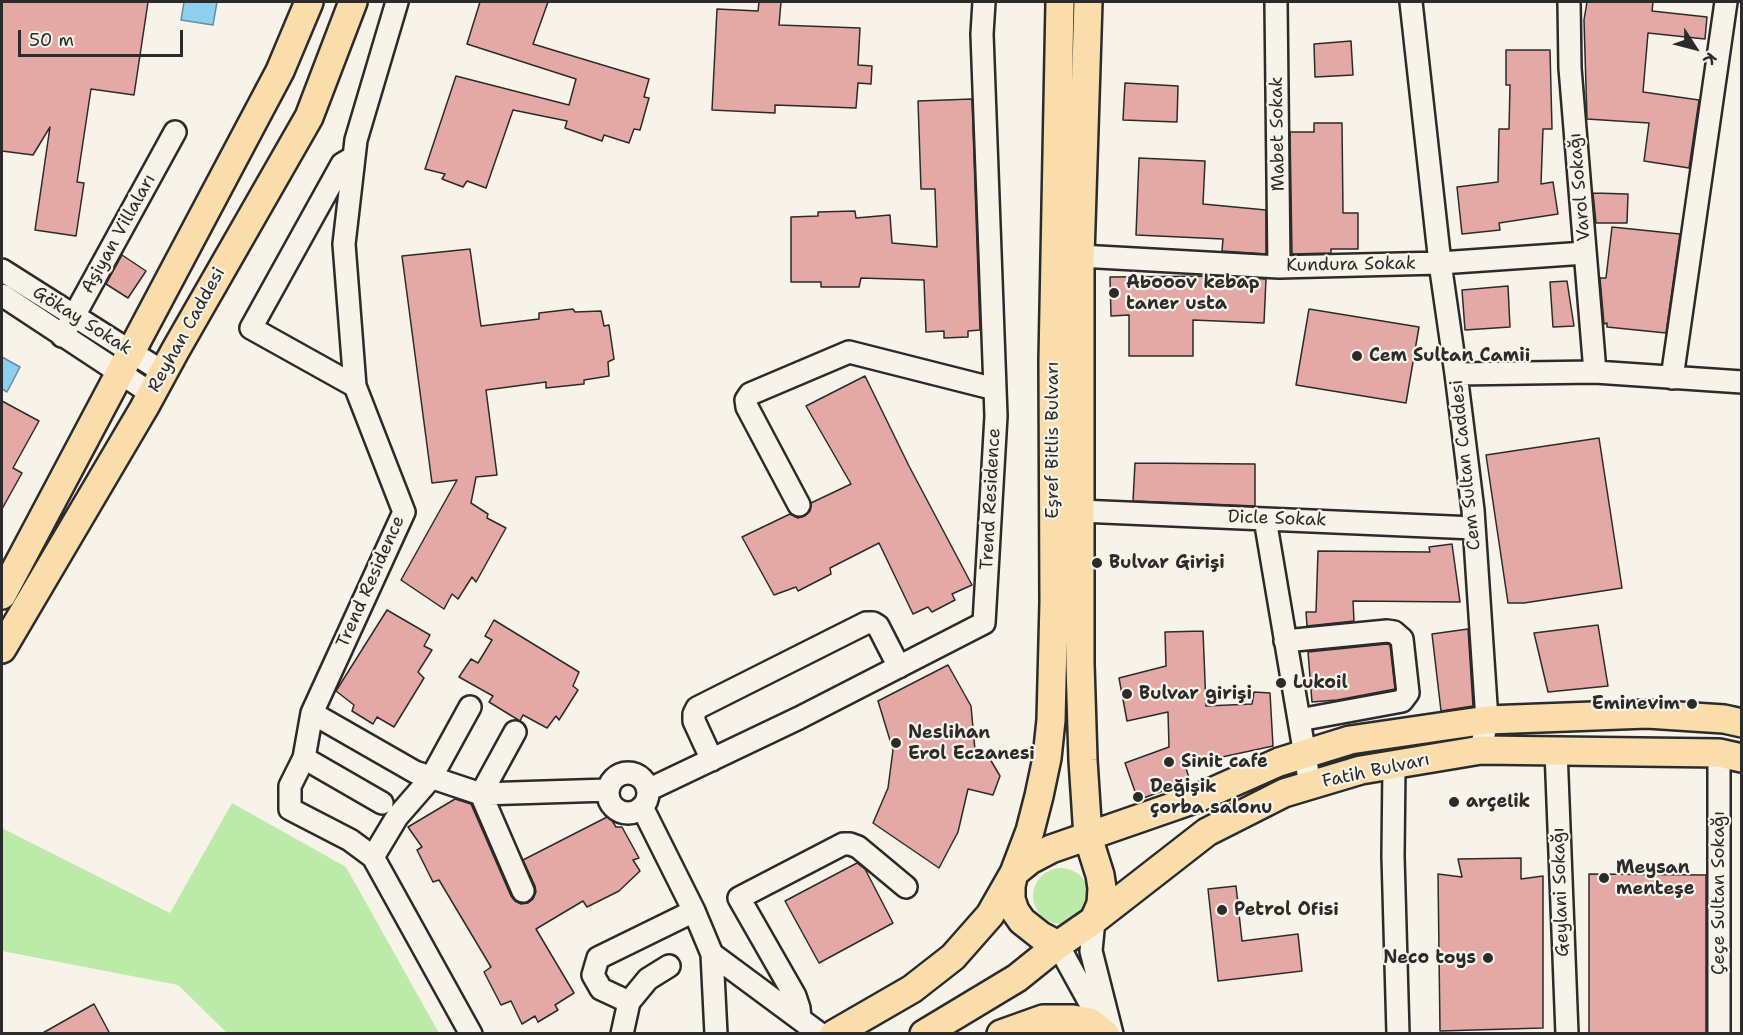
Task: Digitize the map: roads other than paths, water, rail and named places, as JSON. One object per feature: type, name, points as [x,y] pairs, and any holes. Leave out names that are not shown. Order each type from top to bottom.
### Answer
[{"type":"main road","points":[[2,595],[280,71],[309,2]]},
{"type":"main road","name":"Reyhan Caddesi","points":[[3,641],[158,383],[309,117],[353,2]]},
{"type":"main road","name":"Eşref Bitlis Bulvarı","points":[[1014,873],[1030,831],[1039,796],[1052,720],[1053,360],[1060,2]]},
{"type":"main road","name":"Eşref Bitlis Bulvarı","points":[[1088,837],[1080,664],[1080,256],[1089,2]]},
{"type":"main road","name":"Fatih Bulvarı","points":[[1088,837],[1198,798],[1280,762],[1350,740],[1487,720],[1647,714],[1724,719],[1742,723]]},
{"type":"main road","name":"Fatih Bulvarı","points":[[924,1034],[1017,978],[1207,832],[1284,793],[1361,770],[1481,750],[1556,750],[1730,756]]},
{"type":"main road","points":[[834,1034],[912,989],[953,957],[990,915],[1014,873],[1030,860],[1051,849],[1088,837],[1102,888],[1101,904],[1094,920]]},
{"type":"main road","points":[[1014,873],[1011,899],[1015,911],[1022,921],[1041,936],[1058,945]]},
{"type":"main road","points":[[1001,1034],[1043,1019],[1073,1018],[1090,1022],[1106,1034]]},
{"type":"street","name":"Trend Residence","points":[[373,856],[350,840],[290,808],[290,786],[304,758],[312,713],[404,512],[355,386],[344,244],[356,140],[397,2]]},
{"type":"street","name":"Trend Residence","points":[[645,799],[712,760],[984,623],[996,416],[982,34],[984,2]]},
{"type":"street","name":"Mabet Sokak","points":[[1276,2],[1279,267]]},
{"type":"street","name":"Cem Sultan Caddesi","points":[[1411,2],[1440,263],[1474,528],[1487,720],[1481,750]]},
{"type":"street","name":"Varol Sokağı","points":[[1569,2],[1570,68],[1595,372]]},
{"type":"street","points":[[1672,378],[1726,2]]},
{"type":"street","name":"Aşiyan Villaları","points":[[62,336],[175,132]]},
{"type":"street","points":[[354,157],[342,164],[251,328],[355,386]]},
{"type":"street","name":"Kundura Sokak","points":[[1080,256],[1279,267],[1440,263],[1585,253]]},
{"type":"street","name":"Gökay Sokak","points":[[2,270],[74,316],[124,362]]},
{"type":"street","name":"Gökay Sokak","points":[[2,296],[62,336],[124,362],[158,383]]},
{"type":"street","points":[[799,505],[747,407],[746,400],[750,394],[849,352],[995,389]]},
{"type":"street","points":[[1456,374],[1595,372],[1742,382]]},
{"type":"street","name":"Dicle Sokak","points":[[1080,510],[1474,528]]},
{"type":"street","points":[[1265,519],[1311,785]]},
{"type":"street","points":[[712,760],[694,721],[697,708],[866,623],[878,626],[899,667]]},
{"type":"street","points":[[1286,641],[1387,631],[1394,632],[1402,639],[1408,693],[1402,701],[1299,720]]},
{"type":"street","points":[[470,707],[431,777],[397,817],[373,856],[471,1034]]},
{"type":"street","points":[[312,713],[415,772],[481,794],[608,790]]},
{"type":"street","points":[[481,794],[515,732]]},
{"type":"street","name":"Geylani Sokağı","points":[[1556,750],[1567,1034]]},
{"type":"street","name":"Çeçe Sultan Sokağı","points":[[1719,1034],[1730,756]]},
{"type":"street","points":[[304,758],[382,803]]},
{"type":"street","points":[[1394,765],[1393,856],[1398,1034]]},
{"type":"street","points":[[645,799],[633,812],[620,812],[610,803],[608,790],[616,776],[630,772],[642,778],[645,799],[712,954],[716,1034]]},
{"type":"street","points":[[481,794],[523,891]]},
{"type":"street","points":[[800,1019],[795,996],[739,898],[843,844],[858,847],[906,886]]},
{"type":"street","points":[[629,1002],[601,989],[593,975],[598,958],[694,911]]},
{"type":"street","points":[[1094,920],[1091,951],[1112,1034]]},
{"type":"street","points":[[1058,945],[1106,1034]]},
{"type":"street","points":[[712,954],[820,1034]]},
{"type":"street","points":[[622,1034],[629,1002],[648,979],[669,966]]},
{"type":"water","points":[[184,2],[217,2],[213,25],[181,20]]},
{"type":"water","points":[[2,357],[20,367],[7,392],[2,389]]},
{"type":"place","name":"Abooov kebap taner usta","points":[[1114,293]]},
{"type":"place","name":"Cem Sultan Camii","points":[[1357,356]]},
{"type":"place","name":"Bulvar Girişi","points":[[1097,563]]},
{"type":"place","name":"Lukoil","points":[[1281,683]]},
{"type":"place","name":"Bulvar girişi","points":[[1127,694]]},
{"type":"place","name":"Eminevim","points":[[1692,704]]},
{"type":"place","name":"Neslihan Erol Eczanesi","points":[[896,743]]},
{"type":"place","name":"Sinit cafe","points":[[1169,762]]},
{"type":"place","name":"Değişik çorba salonu","points":[[1138,797]]},
{"type":"place","name":"arçelik","points":[[1454,802]]},
{"type":"place","name":"Meysan menteşe","points":[[1604,878]]},
{"type":"place","name":"Petrol Ofisi","points":[[1222,910]]},
{"type":"place","name":"Neco toys","points":[[1488,958]]}]
